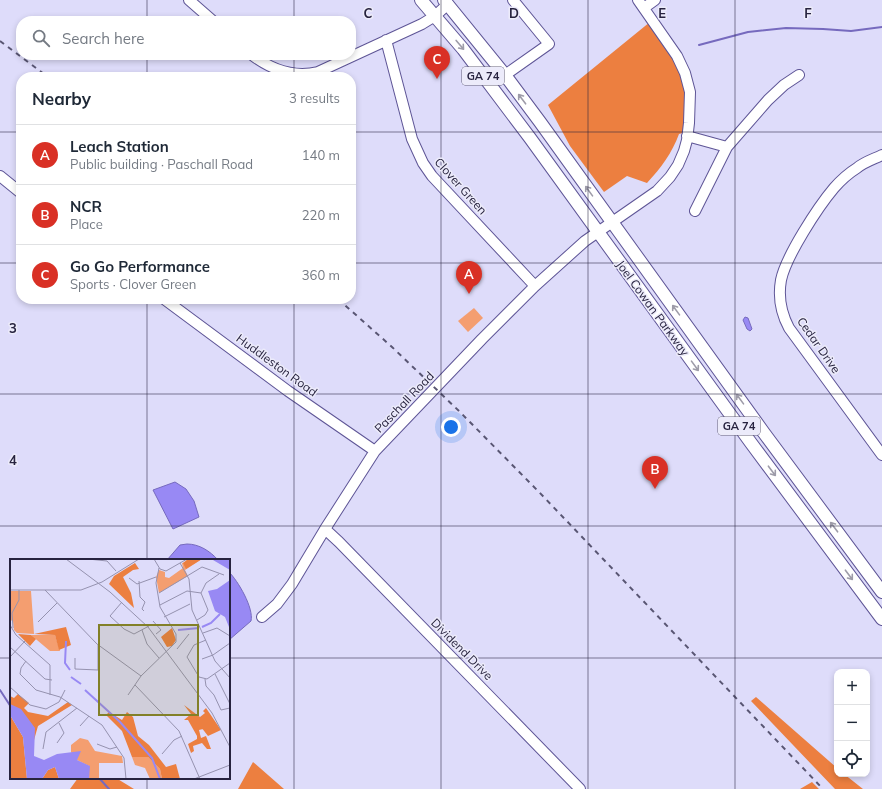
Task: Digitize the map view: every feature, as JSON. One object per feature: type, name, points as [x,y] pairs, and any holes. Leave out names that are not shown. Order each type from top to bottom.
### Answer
[{"type":"main road","name":"Joel Cowan Parkway","points":[[421,0],[430,19],[464,49],[751,443],[882,619]]},
{"type":"main road","name":"Joel Cowan Parkway","points":[[446,2],[540,122],[764,433],[882,592]]},
{"type":"street","points":[[189,0],[207,16]]},
{"type":"street","points":[[505,76],[549,44],[512,0]]},
{"type":"street","points":[[641,4],[655,0]]},
{"type":"street","points":[[356,55],[430,19],[446,2]]},
{"type":"street","name":"Paschall Road","points":[[262,617],[277,604],[292,584],[375,451],[535,286],[585,241],[657,191],[666,182],[678,165],[684,150],[687,136],[690,92],[685,73],[677,56],[641,4]]},
{"type":"street","name":"Clover Green","points":[[386,40],[412,139],[423,163],[432,176],[535,286]]},
{"type":"street","points":[[260,60],[282,72]]},
{"type":"street","points":[[318,72],[345,60]]},
{"type":"street","points":[[695,211],[727,147],[768,100],[784,85],[800,75]]},
{"type":"street","points":[[687,136],[727,147]]},
{"type":"street","name":"Cedar Drive","points":[[882,155],[859,166],[834,188],[812,219],[784,269],[780,292],[784,318],[789,328],[882,455]]},
{"type":"street","points":[[0,176],[16,189]]},
{"type":"street","name":"Huddleston Road","points":[[171,304],[276,382],[375,451]]},
{"type":"street","name":"Dividend Drive","points":[[325,529],[580,789]]},
{"type":"shaded area","points":[[650,22],[675,62],[684,84],[687,108],[683,133],[679,134],[666,160],[647,183],[627,176],[604,192],[570,146],[548,105]]},
{"type":"shaded area","points":[[474,308],[483,318],[468,332],[458,321]]},
{"type":"shaded area","points":[[745,317],[748,318],[752,329],[750,331],[747,329],[743,320]]},
{"type":"shaded area","points":[[175,482],[186,489],[194,501],[199,517],[173,529],[153,490]]},
{"type":"shaded area","points":[[180,545],[196,545],[217,559],[168,559]]},
{"type":"shaded area","points":[[230,573],[237,582],[248,602],[251,621],[230,639]]},
{"type":"shaded area","points":[[756,697],[834,765],[834,777],[848,777],[863,789],[835,789],[751,701]]},
{"type":"shaded area","points":[[253,762],[284,789],[238,789]]},
{"type":"shaded area","points":[[77,779],[118,779],[134,789],[70,789]]},
{"type":"shaded area","points":[[812,782],[819,789],[800,789]]},
{"type":"waterway","points":[[699,45],[748,32],[786,28],[851,31],[882,27]]},
{"type":"waterway","points":[[0,690],[10,705]]},
{"type":"waterway","points":[[100,779],[109,789]]},
{"type":"railway","points":[[0,41],[16,53]]},
{"type":"railway","points":[[25,60],[41,72]]},
{"type":"railway","points":[[344,304],[392,347],[459,411],[539,492],[823,789]]},
{"type":"place","name":"Go Go Performance","points":[[437,79]]},
{"type":"place","name":"Leach Station","points":[[469,294]]},
{"type":"place","name":"NCR","points":[[655,489]]}]
